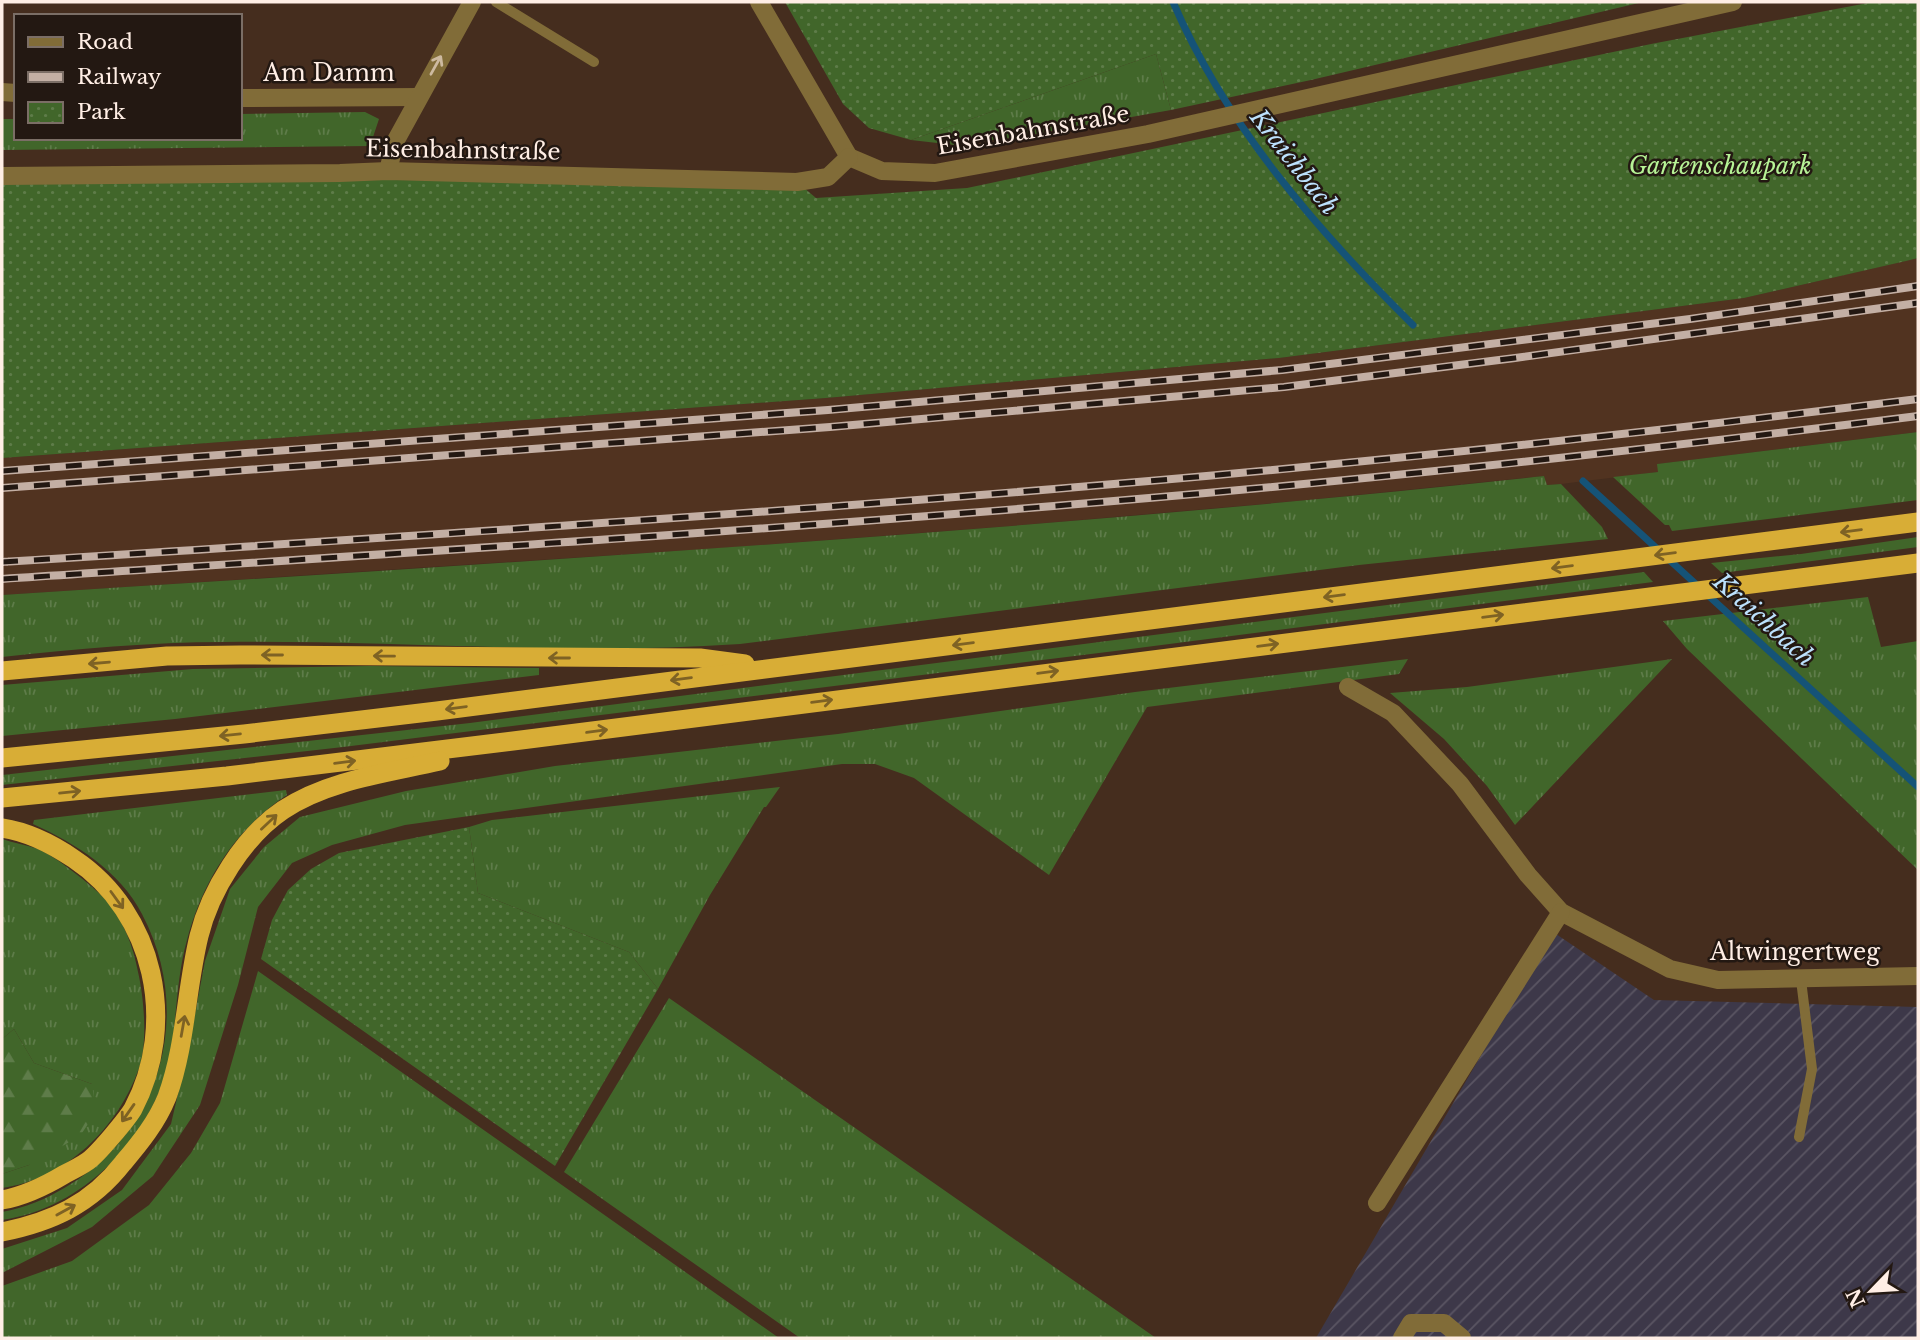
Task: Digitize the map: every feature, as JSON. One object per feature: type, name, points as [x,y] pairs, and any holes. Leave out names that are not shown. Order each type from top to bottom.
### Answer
[{"type":"highway","points":[[2,758],[244,734],[1918,522]]},
{"type":"highway","points":[[2,798],[227,776],[529,740],[1918,563]]},
{"type":"highway","points":[[2,671],[167,656],[240,655],[700,658],[774,668]]},
{"type":"highway","points":[[2,1232],[43,1223],[91,1197],[149,1133],[166,1098],[177,1060],[199,933],[234,858],[258,832],[281,811],[330,788],[529,740]]},
{"type":"highway","points":[[2,828],[41,839],[68,855],[100,879],[117,899],[135,926],[147,955],[155,984],[156,1012],[150,1061],[132,1111],[90,1159],[41,1189],[2,1200]]},
{"type":"street","points":[[388,171],[395,142],[472,2]]},
{"type":"street","points":[[759,2],[849,157]]},
{"type":"street","name":"Eisenbahnstraße","points":[[2,176],[388,171],[797,182],[828,177],[849,157],[882,171],[935,173],[1197,123],[1733,2]]},
{"type":"street","name":"Am Damm","points":[[242,98],[419,97]]},
{"type":"street","name":"Altwingertweg","points":[[1348,687],[1392,713],[1460,783],[1528,875],[1561,912],[1670,969],[1718,980],[1918,976]]},
{"type":"street","points":[[1377,1203],[1561,912]]},
{"type":"street","points":[[1402,1338],[1410,1323],[1444,1323],[1462,1338]]},
{"type":"lane","points":[[496,2],[594,62]]},
{"type":"lane","points":[[1798,1137],[1812,1069],[1801,980]]},
{"type":"shaded area","points":[[1918,258],[1918,432],[1658,464],[1658,472],[1561,484],[1547,485],[1544,476],[1011,526],[722,548],[2,595],[2,458],[826,398],[1279,358],[1744,298]]},
{"type":"shaded area","points":[[1553,932],[1654,1000],[1918,1007],[1918,1338],[1316,1338]]},
{"type":"green space","points":[[785,2],[1643,2],[1171,110],[1156,54],[911,140],[869,128],[843,104]]},
{"type":"green space","name":"Gartenschaupark","points":[[1873,2],[1918,2],[1918,258],[1906,261],[1744,298],[1279,358],[826,398],[2,458],[2,184],[383,180],[797,182],[816,198],[967,188],[1651,44]]},
{"type":"green space","points":[[1156,54],[1171,110],[1024,136],[955,145],[911,140]]},
{"type":"green space","points":[[365,112],[379,119],[370,146],[2,150],[2,119],[14,119],[14,140],[242,140],[242,114]]},
{"type":"green space","points":[[1918,432],[1918,500],[1672,531],[1669,525],[1665,525],[1613,477],[1658,472],[1657,464]]},
{"type":"green space","points":[[1544,476],[1547,485],[1561,484],[1602,527],[1608,539],[1359,565],[740,644],[546,648],[196,642],[113,646],[2,657],[2,595],[966,530]]},
{"type":"green space","points":[[1918,537],[1918,547],[1722,573],[1711,563],[1801,554]]},
{"type":"green space","points":[[1644,572],[1653,582],[343,747],[2,785],[2,775],[470,723]]},
{"type":"green space","points":[[1868,597],[1881,647],[1918,641],[1918,870],[1687,649],[1663,621]]},
{"type":"green space","points":[[1408,659],[1399,674],[1147,707],[1049,875],[914,778],[875,764],[842,764],[405,825],[332,845],[292,863],[258,907],[238,985],[200,1105],[153,1176],[92,1227],[2,1273],[2,1249],[67,1228],[122,1190],[171,1124],[205,961],[230,889],[264,847],[300,817],[406,791],[555,766],[838,734],[1135,692]]},
{"type":"green space","points":[[1672,659],[1515,825],[1487,786],[1444,739],[1390,693],[1467,687]]},
{"type":"green space","points":[[370,666],[539,668],[539,675],[175,719],[2,736],[2,685],[193,669]]},
{"type":"green space","points":[[780,787],[764,807],[710,895],[658,989],[629,952],[478,893],[469,827],[492,820]]},
{"type":"green space","points":[[286,790],[287,795],[268,809],[237,840],[202,897],[182,962],[170,1061],[160,1090],[146,1117],[109,1165],[86,1185],[60,1201],[32,1213],[2,1220],[2,1212],[35,1203],[66,1187],[99,1163],[126,1134],[146,1102],[160,1066],[166,1029],[166,990],[158,952],[133,899],[122,884],[95,860],[65,840],[33,824],[34,820]]},
{"type":"green space","points":[[469,827],[478,893],[629,952],[658,989],[555,1166],[261,959],[272,920],[288,890],[311,869],[339,853]]},
{"type":"green space","points":[[2,839],[38,849],[54,858],[92,887],[118,916],[136,962],[142,994],[144,1033],[142,1058],[130,1090],[103,1130],[68,1162],[25,1183],[2,1188],[2,1174],[29,1165],[92,1084],[34,1063],[14,1029],[2,1039]]},
{"type":"green space","points":[[258,971],[779,1338],[2,1338],[2,1286],[72,1261],[149,1205],[191,1153],[220,1103]]},
{"type":"green space","points":[[669,998],[1156,1338],[800,1338],[564,1172]]},
{"type":"green space","points":[[14,1029],[34,1063],[92,1084],[96,1112],[80,1136],[29,1165],[2,1174],[2,1039]]},
{"type":"waterway","name":"Kraichbach","points":[[1173,2],[1220,92],[1277,175],[1343,252],[1413,325]]},
{"type":"waterway","name":"Kraichbach","points":[[1583,481],[1918,787]]},
{"type":"railway","points":[[2,471],[828,410],[1282,370],[1690,319],[1918,286]]},
{"type":"railway","points":[[2,488],[830,427],[1284,387],[1918,303]]},
{"type":"railway","points":[[2,562],[719,515],[1149,481],[1534,444],[1918,399]]},
{"type":"railway","points":[[2,579],[719,532],[1149,498],[1534,461],[1918,416]]}]
